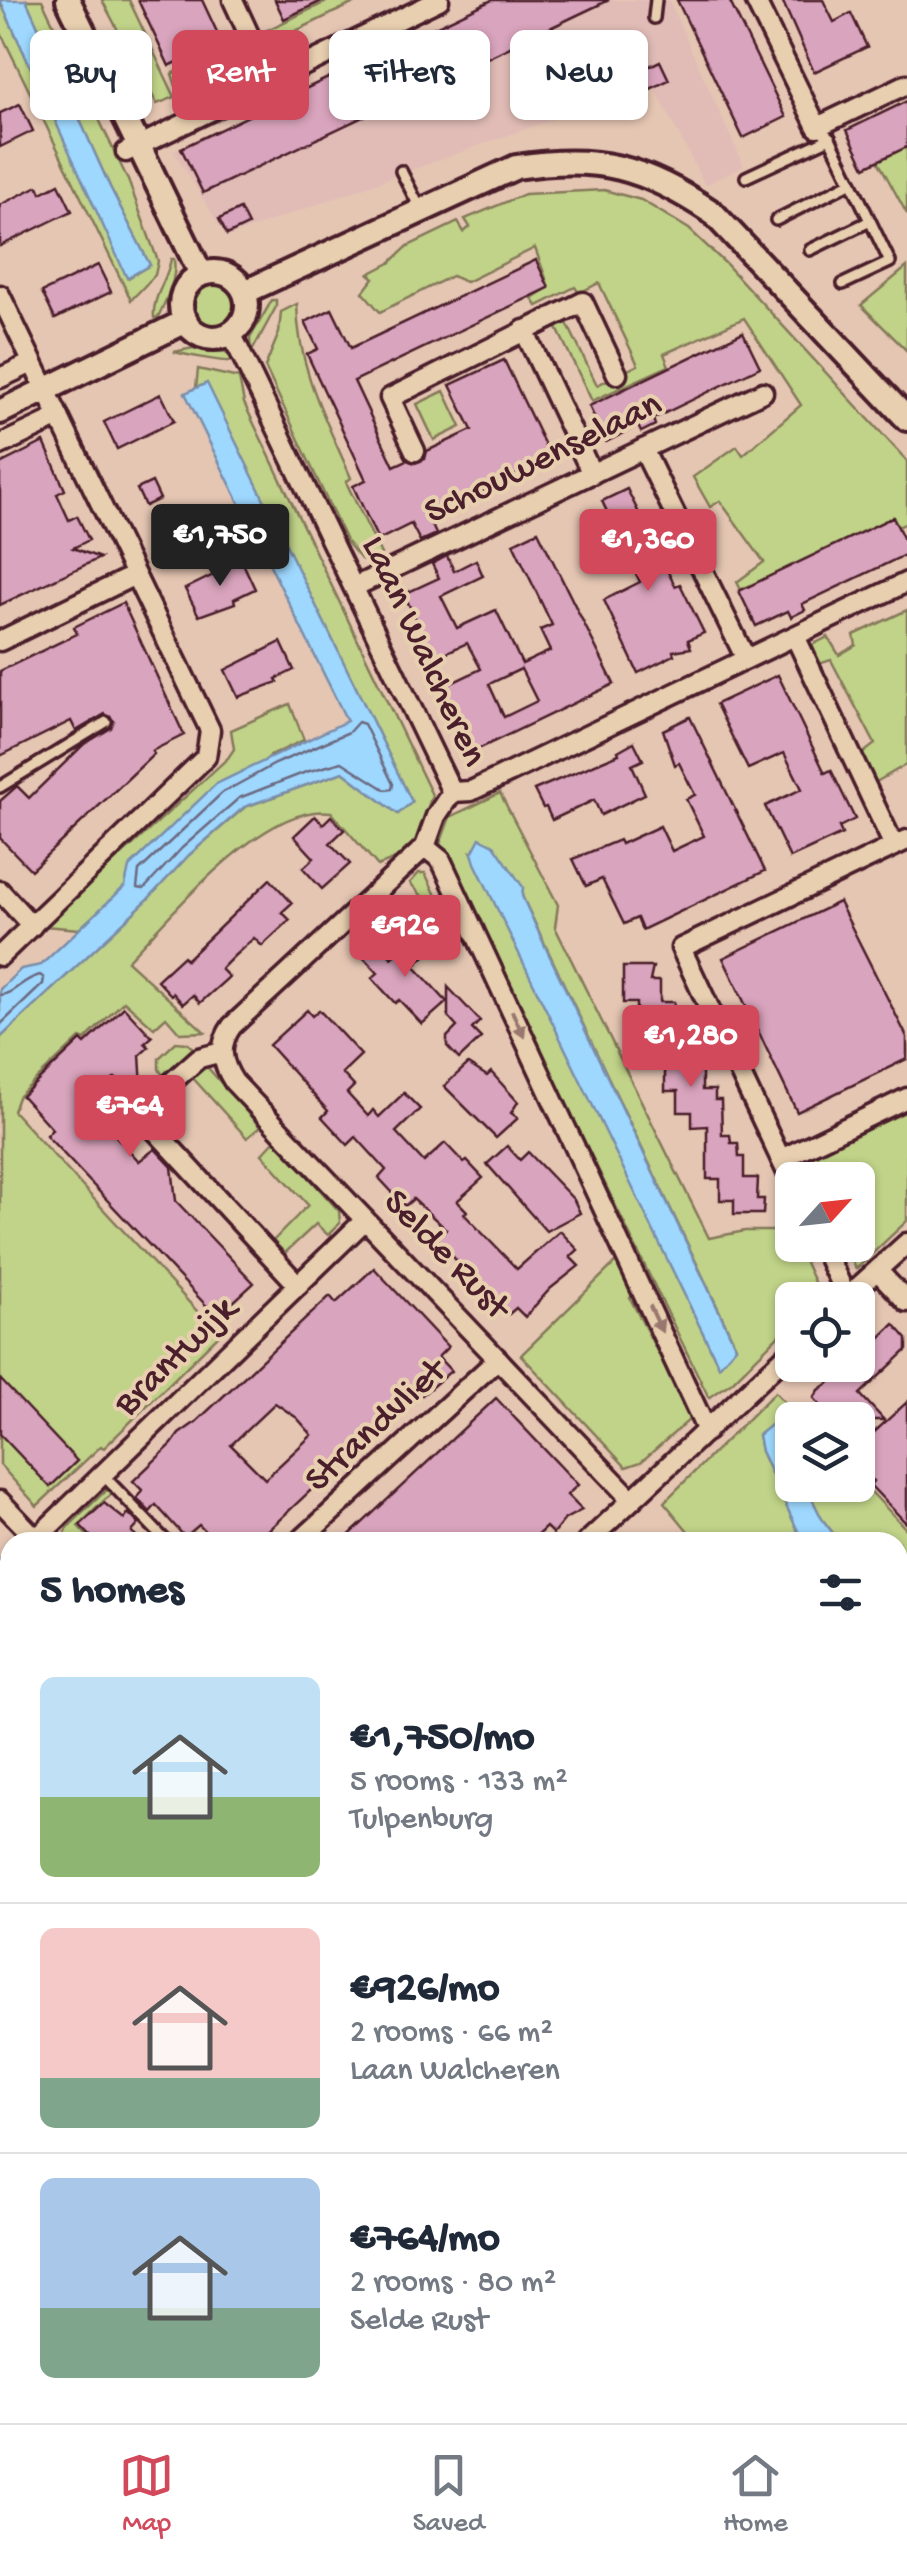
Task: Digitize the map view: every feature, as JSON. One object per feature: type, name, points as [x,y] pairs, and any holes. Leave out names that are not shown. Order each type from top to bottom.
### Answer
[{"type":"street","points":[[68,0],[132,149],[201,274]]},
{"type":"street","points":[[233,0],[247,30]]},
{"type":"street","points":[[309,62],[439,0]]},
{"type":"street","points":[[756,0],[824,133],[907,84]]},
{"type":"street","points":[[132,149],[190,120]]},
{"type":"street","points":[[245,292],[516,167],[558,160],[590,160],[674,188],[713,213],[907,420]]},
{"type":"street","points":[[218,272],[234,278],[245,292],[244,320],[219,338],[206,337],[186,321],[182,311],[185,289],[201,274],[218,272]]},
{"type":"street","points":[[0,295],[210,730],[206,757],[0,956]]},
{"type":"street","points":[[416,451],[390,398],[582,302],[617,374]]},
{"type":"street","points":[[0,412],[186,321]]},
{"type":"street","points":[[524,330],[592,474]]},
{"type":"street","name":"Laan Walcheren","points":[[231,333],[452,792],[436,816],[425,847]]},
{"type":"street","points":[[0,378],[32,362]]},
{"type":"street","name":"Schouwenselaan","points":[[354,587],[762,392]]},
{"type":"street","points":[[0,446],[59,416]]},
{"type":"street","points":[[643,449],[746,659]]},
{"type":"street","points":[[0,641],[135,575]]},
{"type":"street","points":[[452,792],[471,790],[907,582]]},
{"type":"street","points":[[782,1162],[681,948],[901,843],[794,636]]},
{"type":"street","points":[[298,1285],[138,1112],[199,1058],[222,1052],[224,1036],[232,1026],[425,847],[441,860],[708,1430]]},
{"type":"street","points":[[0,891],[32,926]]},
{"type":"street","name":"Selde Rust","points":[[222,1052],[224,1067],[234,1082],[632,1500]]},
{"type":"street","points":[[781,1159],[907,1098]]},
{"type":"street","name":"Brantwijk","points":[[46,1532],[366,1220]]},
{"type":"street","points":[[865,1282],[907,1243]]},
{"type":"street","points":[[878,1270],[907,1302]]},
{"type":"street","name":"Strandvliet","points":[[310,1532],[498,1359]]},
{"type":"street","points":[[598,1532],[775,1366]]},
{"type":"street","points":[[0,1501],[27,1532]]},
{"type":"lane","points":[[654,18],[656,0]]},
{"type":"lane","points":[[746,177],[824,133],[890,262],[843,284]]},
{"type":"lane","points":[[401,171],[421,210]]},
{"type":"lane","points":[[776,220],[852,182]]},
{"type":"lane","points":[[810,250],[870,220]]},
{"type":"lane","points":[[0,787],[106,722]]},
{"type":"lane","points":[[103,1475],[157,1532]]},
{"type":"shaded area","points":[[487,0],[669,0],[744,166],[705,185],[652,83],[648,84],[648,30],[510,30],[510,120],[550,120],[227,237],[173,151],[237,120],[309,120],[309,86],[329,76],[329,120],[490,120],[490,30],[425,30]]},
{"type":"green space","points":[[26,0],[42,0],[56,30],[39,30]]},
{"type":"green space","points":[[102,0],[129,0],[143,30],[118,30]]},
{"type":"green space","points":[[330,0],[360,0],[298,30],[267,30]]},
{"type":"green space","points":[[0,1],[30,66],[30,93],[0,31]]},
{"type":"green space","points":[[152,48],[172,91],[172,98],[157,104],[152,95]]},
{"type":"green space","points":[[907,116],[907,214],[859,126]]},
{"type":"green space","points":[[43,120],[55,120],[128,278],[150,265],[80,120],[99,120],[128,180],[158,261],[155,275],[131,300]]},
{"type":"green space","points":[[604,190],[641,200],[689,229],[907,461],[907,523],[898,527],[893,518],[741,590],[737,582],[764,562],[720,501],[710,507],[693,477],[737,446],[743,455],[801,405],[744,318],[664,354],[669,366],[592,401],[556,326],[566,321],[597,385],[638,365],[599,283],[579,293],[575,287],[537,306],[532,298],[549,287],[535,248],[466,282],[452,276],[380,312],[363,292],[374,278],[369,274],[390,263],[408,246],[458,222],[464,232],[470,227],[465,219],[525,194]]},
{"type":"green space","points":[[171,259],[175,266],[173,281],[158,317],[154,318],[155,303]]},
{"type":"green space","points":[[907,267],[907,351],[861,305]]},
{"type":"green space","points":[[216,283],[231,290],[238,305],[231,320],[216,327],[201,320],[194,305],[201,290]]},
{"type":"green space","points":[[272,300],[276,300],[276,307],[251,353],[250,338]]},
{"type":"green space","points":[[297,304],[302,351],[315,394],[351,478],[346,482],[381,554],[370,561],[361,559],[346,541],[265,367],[279,333],[281,312]]},
{"type":"green space","points":[[193,348],[225,351],[235,361],[174,352]]},
{"type":"green space","points":[[198,369],[239,378],[244,403],[432,795],[413,852],[378,866],[331,812],[305,814],[277,825],[249,843],[193,891],[127,961],[205,1032],[180,1033],[166,1017],[154,1028],[124,1001],[18,1097],[13,1111],[219,1335],[104,1448],[101,1446],[37,1506],[0,1465],[0,1038],[146,901],[189,855],[245,807],[343,772],[398,814],[412,802],[207,384],[196,388]]},
{"type":"green space","points":[[444,391],[461,427],[434,440],[417,404]]},
{"type":"green space","points":[[907,610],[907,764],[876,782],[862,754],[875,744],[831,660],[819,664],[812,645],[828,637],[839,655],[856,645],[854,635]]},
{"type":"green space","points":[[290,704],[304,740],[270,756],[79,929],[44,926],[228,758],[234,749],[231,730]]},
{"type":"green space","points":[[500,793],[558,905],[555,927],[709,1238],[745,1231],[775,1231],[775,1262],[805,1262],[814,1282],[775,1282],[775,1339],[732,1382],[709,1398],[440,844],[450,817]],"holes":[[[472,853],[523,887],[522,896],[736,1346],[719,1366]]]},
{"type":"green space","points":[[419,873],[425,873],[452,928],[410,883]]},
{"type":"green space","points":[[176,1042],[193,1048],[163,1076],[159,1058]]},
{"type":"green space","points":[[200,1068],[208,1068],[260,1127],[247,1138],[192,1077]]},
{"type":"green space","points":[[907,1111],[907,1221],[875,1251],[875,1162],[808,1162],[806,1158]]},
{"type":"green space","points":[[275,1140],[339,1211],[340,1223],[328,1235],[316,1224],[285,1253],[273,1241],[308,1205],[262,1154]]},
{"type":"green space","points":[[622,1256],[638,1291],[630,1298],[657,1351],[666,1350],[690,1407],[689,1420],[641,1462],[626,1467],[521,1355]]},
{"type":"green space","points":[[775,1392],[785,1402],[775,1402],[775,1422],[758,1435],[775,1481],[775,1502],[785,1502],[798,1532],[689,1532],[664,1502]]},
{"type":"green space","points":[[108,1488],[113,1492],[78,1526],[84,1532],[66,1532]]},
{"type":"green space","points":[[875,1496],[907,1532],[832,1532],[814,1502],[875,1502]]},
{"type":"water","points":[[0,0],[26,0],[39,30],[30,30],[30,66]]},
{"type":"water","points":[[55,120],[80,120],[150,265],[127,278]]},
{"type":"water","points":[[207,383],[412,802],[398,814],[343,772],[244,807],[0,1038],[0,989],[21,969],[41,965],[125,886],[129,867],[216,784],[347,721],[185,393]]},
{"type":"water","points":[[480,838],[494,845],[523,887],[522,896],[544,944],[736,1347],[719,1366],[475,863],[472,853]]},
{"type":"water","points":[[774,1422],[775,1481],[758,1435]]},
{"type":"water","points":[[785,1502],[814,1502],[832,1532],[798,1532]]},
{"type":"building","points":[[138,0],[202,0],[216,30],[172,30],[169,66]]},
{"type":"building","points":[[275,0],[324,0],[284,19]]},
{"type":"building","points":[[492,0],[609,0],[546,30],[510,30],[510,47],[490,57],[490,30],[429,30]]},
{"type":"building","points":[[677,0],[729,0],[786,117],[743,138]]},
{"type":"building","points":[[782,0],[823,0],[834,22],[851,13],[867,47],[814,72]]},
{"type":"building","points":[[660,61],[669,80],[648,90],[648,67]]},
{"type":"building","points":[[329,78],[329,120],[357,120],[203,193],[181,148],[240,120],[309,120],[309,87]]},
{"type":"building","points":[[907,101],[907,147],[865,167],[847,130]]},
{"type":"building","points":[[20,104],[33,131],[0,147],[0,113]]},
{"type":"building","points":[[59,184],[72,211],[0,246],[0,205],[38,186],[41,193]]},
{"type":"building","points":[[240,209],[248,225],[227,235],[219,219]]},
{"type":"building","points":[[536,260],[549,288],[354,381],[394,466],[425,459],[427,451],[472,430],[450,385],[504,360],[551,458],[428,517],[436,534],[420,541],[411,524],[378,540],[353,486],[366,480],[307,354],[318,349],[305,322],[332,309],[351,348]]},
{"type":"building","points":[[98,265],[111,292],[55,319],[42,292]]},
{"type":"building","points":[[743,332],[760,367],[653,419],[655,425],[641,432],[638,426],[606,442],[589,406]]},
{"type":"building","points":[[161,394],[174,421],[117,449],[104,422]]},
{"type":"building","points":[[44,442],[65,490],[57,494],[69,520],[77,516],[89,540],[73,548],[100,558],[0,605],[0,464]]},
{"type":"building","points":[[152,482],[160,499],[145,506],[137,489]]},
{"type":"building","points":[[627,489],[675,586],[680,584],[704,633],[688,640],[691,648],[673,651],[674,655],[638,673],[604,600],[640,582],[602,501]]},
{"type":"building","points":[[190,507],[198,525],[178,534],[170,516]]},
{"type":"building","points":[[893,517],[907,554],[802,604],[805,610],[791,617],[788,611],[756,626],[739,591]]},
{"type":"building","points":[[538,531],[614,684],[470,753],[439,689],[481,669],[467,643],[434,658],[404,594],[439,578],[432,564],[447,556],[454,571],[476,560],[483,576],[441,596],[457,628],[496,610],[522,664],[550,651],[540,630],[552,625],[513,543]],"holes":[[[521,669],[537,701],[504,717],[489,684]]]},
{"type":"building","points":[[242,561],[255,589],[234,599],[235,603],[199,616],[185,589]]},
{"type":"building","points":[[123,603],[184,735],[152,751],[154,754],[31,870],[0,838],[0,801],[17,786],[29,798],[83,745],[111,728],[114,721],[105,714],[76,731],[71,721],[0,756],[0,671],[77,634],[74,627]]},
{"type":"building","points":[[281,642],[294,670],[276,679],[278,682],[238,697],[225,670]]},
{"type":"building","points":[[778,675],[825,773],[831,770],[855,819],[839,827],[842,834],[790,858],[765,806],[802,789],[784,753],[748,769],[716,704]]},
{"type":"building","points":[[690,717],[765,871],[642,930],[637,918],[624,924],[602,879],[586,886],[573,859],[660,826],[672,851],[704,836],[686,799],[695,795],[679,763],[675,765],[663,730]]},
{"type":"building","points":[[634,742],[643,760],[632,765],[645,794],[601,815],[594,800],[552,820],[534,790],[619,754]]},
{"type":"building","points":[[315,816],[323,824],[331,816],[344,830],[330,843],[350,864],[322,889],[303,868],[314,858],[294,836]]},
{"type":"building","points":[[270,879],[292,903],[282,912],[290,920],[262,946],[254,938],[234,956],[221,969],[229,977],[200,1003],[193,995],[183,1004],[171,995],[157,980],[183,956],[186,960]]},
{"type":"building","points":[[839,902],[907,1037],[907,1059],[797,1112],[723,958]]},
{"type":"building","points":[[412,940],[426,955],[414,966],[447,1002],[422,1024],[372,978],[378,973],[361,955],[376,941],[392,958]]},
{"type":"building","points":[[623,967],[653,967],[650,981],[660,981],[660,1002],[674,1002],[673,1023],[679,1023],[680,1055],[695,1055],[696,1069],[702,1069],[702,1090],[715,1090],[715,1100],[721,1100],[722,1135],[730,1135],[731,1143],[738,1143],[739,1157],[744,1157],[744,1178],[758,1178],[757,1199],[764,1199],[763,1214],[734,1214],[734,1200],[720,1200],[720,1179],[707,1179],[707,1126],[692,1127],[692,1112],[678,1112],[678,1091],[665,1091],[665,1056],[654,1056],[650,1024],[636,1024],[636,1003],[623,1003]]},
{"type":"building","points":[[448,987],[480,1021],[472,1029],[481,1038],[459,1059],[447,1046],[447,1037],[457,1027],[448,1017]]},
{"type":"building","points":[[124,1007],[152,1037],[145,1043],[149,1047],[140,1055],[142,1087],[134,1095],[115,1078],[87,1105],[139,1161],[155,1149],[172,1167],[176,1201],[254,1283],[217,1317],[46,1135],[52,1129],[22,1096],[81,1040],[85,1044]]},
{"type":"building","points":[[307,1010],[312,1016],[319,1010],[361,1055],[342,1073],[354,1086],[347,1093],[368,1116],[373,1110],[379,1117],[404,1093],[420,1109],[396,1132],[424,1162],[445,1143],[483,1178],[457,1201],[467,1211],[464,1214],[517,1269],[560,1231],[578,1250],[570,1257],[579,1266],[550,1289],[525,1317],[516,1308],[509,1314],[485,1292],[436,1238],[446,1229],[413,1199],[405,1206],[379,1178],[386,1170],[356,1137],[348,1145],[322,1117],[328,1111],[269,1045]]},
{"type":"building","points":[[468,1064],[487,1076],[491,1072],[518,1102],[511,1113],[518,1118],[496,1138],[444,1086]]},
{"type":"building","points":[[507,1146],[520,1160],[528,1152],[574,1200],[580,1213],[546,1231],[487,1164]]},
{"type":"building","points":[[374,1268],[448,1347],[438,1357],[451,1371],[422,1395],[414,1386],[399,1416],[396,1410],[266,1532],[206,1532],[199,1525],[191,1532],[180,1532],[156,1505],[150,1512],[137,1498],[142,1490],[133,1481],[330,1296],[336,1303]],"holes":[[[275,1403],[297,1418],[312,1435],[265,1479],[231,1445]]]},
{"type":"building","points":[[894,1324],[907,1339],[907,1350],[875,1380],[875,1342]]},
{"type":"building","points":[[0,1379],[77,1461],[50,1487],[0,1434]]},
{"type":"building","points":[[830,1382],[873,1382],[860,1394],[867,1402],[818,1402],[814,1398]]},
{"type":"building","points":[[496,1398],[578,1485],[567,1495],[582,1510],[565,1519],[555,1532],[546,1527],[541,1532],[353,1532]]},
{"type":"building","points":[[907,1402],[907,1524],[875,1490],[875,1431]]},
{"type":"building","points":[[104,1503],[124,1519],[128,1513],[139,1524],[132,1532],[87,1532],[80,1525]]}]
